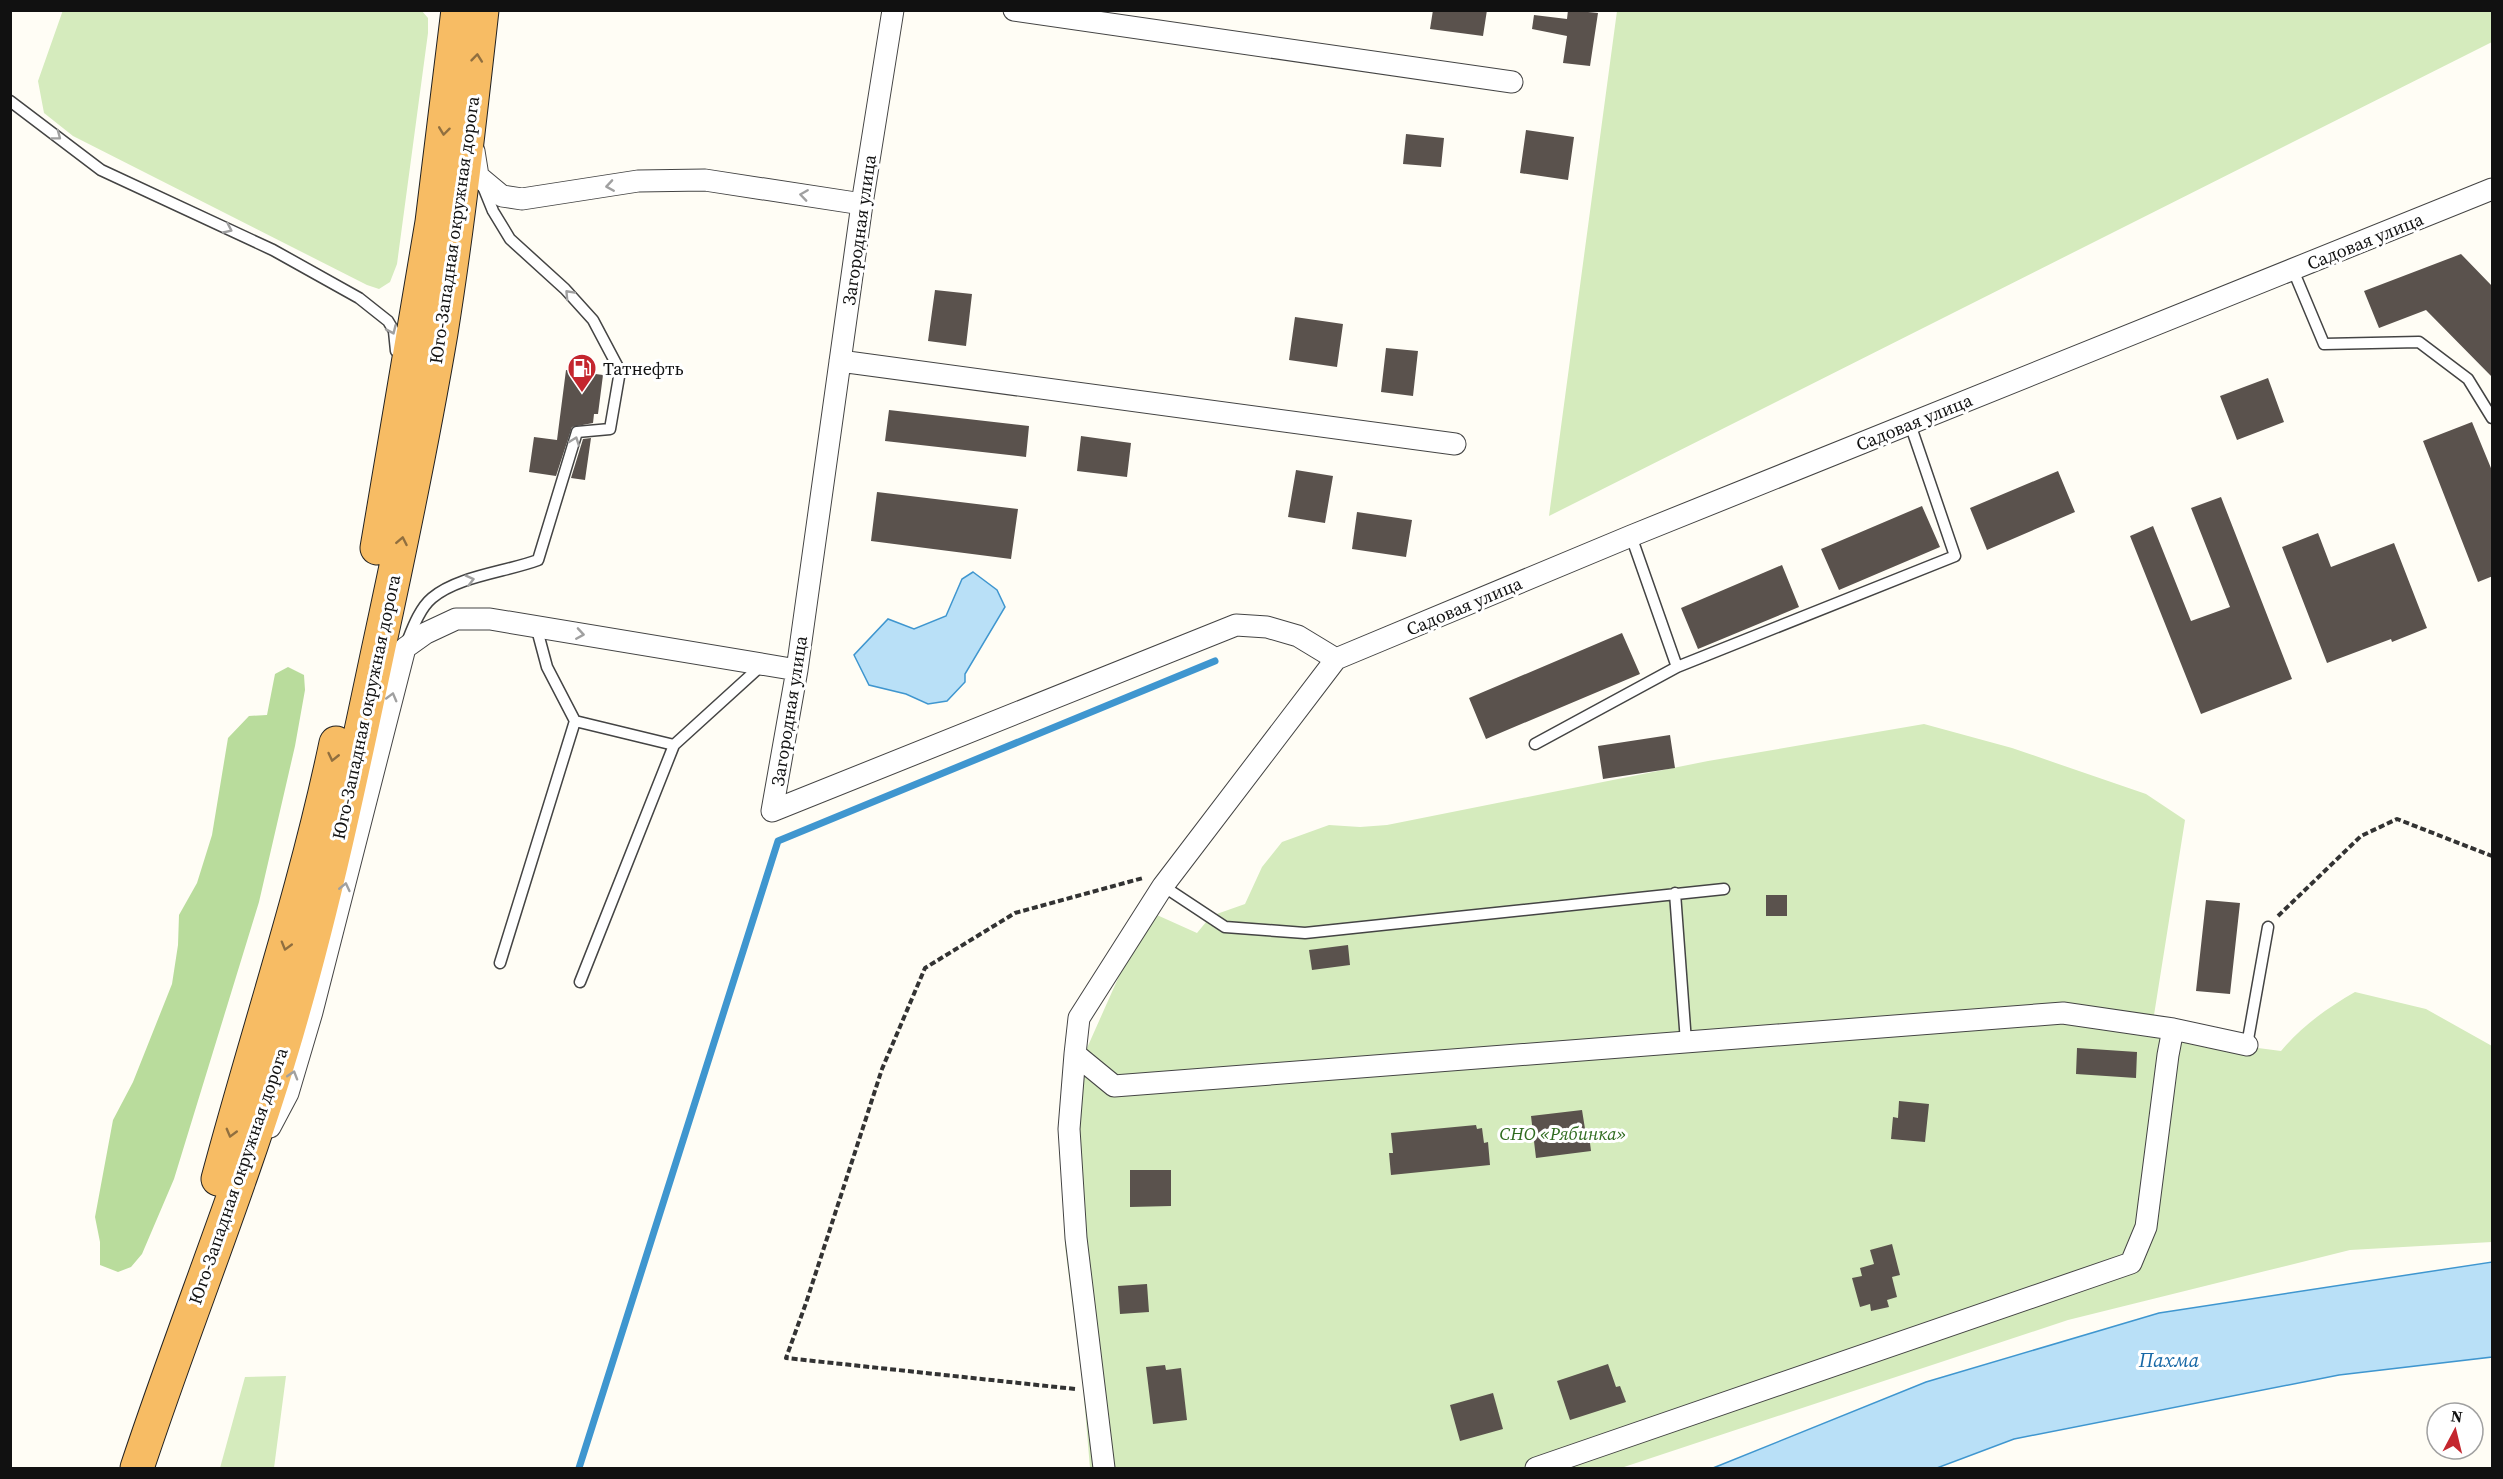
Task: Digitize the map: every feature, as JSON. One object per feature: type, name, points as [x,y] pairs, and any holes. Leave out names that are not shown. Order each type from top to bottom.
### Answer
[{"type":"highway","name":"Юго-Западная окружная дорога","points":[[165,1384],[240,1098],[295,915],[335,750],[376,554],[432,222],[458,10]]},
{"type":"highway","name":"Юго-Западная окружная дорога","points":[[137,1468],[264,1108],[315,933],[351,780],[426,413],[449,277],[470,122],[482,10]]},
{"type":"street","name":"Загородная улица","points":[[893,10],[862,204],[797,670],[772,811],[1236,625],[1267,627],[1298,636],[1336,659]]},
{"type":"street","points":[[1014,10],[1512,82]]},
{"type":"street","points":[[470,122],[478,176],[502,196],[522,199],[638,181],[705,180],[862,204]]},
{"type":"street","name":"Садовая улица","points":[[1336,659],[1631,536],[2493,189]]},
{"type":"street","points":[[840,361],[1455,444]]},
{"type":"street","points":[[230,1202],[288,1093],[315,1001],[405,648],[426,633],[456,619],[490,619],[797,670]]},
{"type":"street","points":[[1104,1468],[1076,1239],[1069,1129],[1079,1018],[1168,878],[1336,659]]},
{"type":"street","points":[[1075,1054],[1114,1086],[2063,1013],[2173,1029],[2247,1045]]},
{"type":"street","points":[[1536,1468],[2131,1263],[2146,1227],[2166,1066],[2173,1029]]},
{"type":"lane","points":[[10,101],[101,170],[273,250],[367,303],[388,321],[394,331],[395,362]]},
{"type":"lane","points":[[405,648],[414,623],[432,598],[458,583],[518,568],[538,560],[577,432],[610,429],[620,371],[593,320],[565,289],[510,239],[493,211],[478,176]]},
{"type":"lane","points":[[2293,270],[2324,344],[2419,342],[2468,379],[2493,418]]},
{"type":"lane","points":[[393,383],[396,438]]},
{"type":"lane","points":[[1535,744],[1677,667],[1955,556],[1910,424]]},
{"type":"lane","points":[[1631,536],[1677,667]]},
{"type":"lane","points":[[500,963],[575,721],[548,667],[536,626]]},
{"type":"lane","points":[[580,982],[674,745],[762,664]]},
{"type":"lane","points":[[575,721],[674,745]]},
{"type":"lane","points":[[1168,878],[1226,927],[1305,933],[1724,889]]},
{"type":"lane","points":[[1675,893],[1686,1042]]},
{"type":"lane","points":[[2247,1045],[2268,927]]},
{"type":"path","points":[[2268,927],[2361,836],[2397,819],[2493,856]]},
{"type":"path","points":[[1094,1386],[1082,1390],[786,1358],[882,1070],[925,968],[1015,913],[1168,878]]},
{"type":"green space","points":[[63,10],[422,11],[428,18],[428,33],[397,264],[390,282],[379,289],[367,285],[73,136],[44,113],[38,81]]},
{"type":"green space","points":[[2492,10],[2492,42],[1549,516],[1617,11]]},
{"type":"green space","points":[[288,667],[304,675],[305,690],[295,746],[259,902],[174,1179],[142,1254],[131,1267],[118,1272],[100,1265],[100,1242],[95,1217],[113,1120],[133,1082],[172,984],[178,945],[179,915],[197,883],[212,835],[228,738],[249,716],[267,715],[275,674]]},
{"type":"green space","name":"СНО «Рябинка»","points":[[1924,724],[2012,748],[2146,794],[2185,820],[2151,1034],[2281,1051],[2315,1018],[2355,992],[2426,1009],[2492,1046],[2492,1242],[2350,1250],[2068,1320],[1621,1468],[1090,1468],[1083,1386],[1065,1246],[1063,1117],[1083,1057],[1148,911],[1197,933],[1211,916],[1245,904],[1262,867],[1282,842],[1329,825],[1360,827],[1387,825],[1708,761]]},
{"type":"green space","points":[[286,1376],[274,1468],[220,1468],[245,1377]]},
{"type":"water","points":[[973,572],[997,590],[1005,607],[965,674],[965,682],[947,701],[928,704],[906,694],[869,685],[854,655],[888,619],[914,629],[946,616],[962,579]]},
{"type":"water","name":"Пахма","points":[[2492,1262],[2492,1357],[2339,1375],[2014,1439],[1937,1468],[1713,1468],[1926,1382],[2159,1313]]},
{"type":"building","points":[[1433,10],[1487,10],[1483,36],[1430,29]]},
{"type":"building","points":[[1568,10],[1598,13],[1590,66],[1563,63],[1567,36],[1532,29],[1534,15],[1567,19]]},
{"type":"building","points":[[1526,130],[1574,137],[1568,180],[1520,173]]},
{"type":"building","points":[[1406,134],[1444,138],[1441,167],[1403,164]]},
{"type":"building","points":[[2461,254],[2493,287],[2493,378],[2426,310],[2379,328],[2364,291]]},
{"type":"building","points":[[935,290],[972,294],[966,346],[928,341]]},
{"type":"building","points":[[1295,317],[1343,324],[1337,367],[1289,360]]},
{"type":"building","points":[[1386,348],[1418,351],[1413,396],[1381,392]]},
{"type":"building","points":[[566,370],[603,375],[598,414],[594,414],[593,423],[572,427],[556,476],[529,472],[534,437],[557,440]]},
{"type":"building","points":[[2268,378],[2284,422],[2237,440],[2220,396]]},
{"type":"building","points":[[889,410],[1029,426],[1026,457],[885,441]]},
{"type":"building","points":[[2472,422],[2493,473],[2493,576],[2478,582],[2423,441]]},
{"type":"building","points":[[1081,436],[1131,443],[1127,477],[1077,471]]},
{"type":"building","points":[[591,438],[585,480],[571,478],[583,439]]},
{"type":"building","points":[[1296,470],[1333,476],[1325,523],[1288,517]]},
{"type":"building","points":[[2058,471],[2075,512],[1987,550],[1970,508]]},
{"type":"building","points":[[877,492],[1018,509],[1011,559],[871,541]]},
{"type":"building","points":[[2221,497],[2292,679],[2201,714],[2130,536],[2153,526],[2191,621],[2230,607],[2191,508]]},
{"type":"building","points":[[1922,506],[1940,547],[1839,590],[1821,549]]},
{"type":"building","points":[[1357,512],[1412,520],[1406,557],[1352,549]]},
{"type":"building","points":[[2318,533],[2331,567],[2394,543],[2427,628],[2327,663],[2282,547]]},
{"type":"building","points":[[1782,565],[1799,607],[1698,649],[1681,608]]},
{"type":"building","points":[[1622,633],[1640,674],[1486,739],[1469,698]]},
{"type":"building","points":[[1670,735],[1675,768],[1603,779],[1598,746]]},
{"type":"building","points":[[1766,895],[1787,895],[1787,916],[1766,916]]},
{"type":"building","points":[[2206,900],[2240,903],[2230,994],[2196,991]]},
{"type":"building","points":[[1348,945],[1350,965],[1312,970],[1309,950]]},
{"type":"building","points":[[2077,1048],[2137,1052],[2136,1078],[2076,1074]]},
{"type":"building","points":[[1899,1101],[1929,1104],[1925,1142],[1891,1139],[1893,1117],[1898,1118]]},
{"type":"building","points":[[1582,1110],[1591,1151],[1536,1158],[1531,1116]]},
{"type":"building","points":[[1476,1125],[1477,1129],[1482,1128],[1484,1143],[1488,1142],[1490,1165],[1391,1175],[1389,1153],[1393,1153],[1391,1133]]},
{"type":"building","points":[[1130,1170],[1171,1170],[1171,1206],[1130,1207]]},
{"type":"building","points":[[1892,1244],[1900,1275],[1892,1277],[1897,1297],[1887,1300],[1889,1307],[1871,1311],[1870,1304],[1860,1307],[1852,1278],[1862,1276],[1860,1268],[1874,1264],[1870,1250]]},
{"type":"building","points":[[1147,1284],[1149,1312],[1120,1314],[1118,1286]]},
{"type":"building","points":[[1608,1364],[1616,1387],[1620,1386],[1626,1402],[1570,1420],[1557,1381]]},
{"type":"building","points":[[1165,1365],[1166,1370],[1181,1368],[1187,1420],[1153,1424],[1146,1367]]},
{"type":"building","points":[[1493,1393],[1503,1429],[1460,1441],[1450,1405]]},
{"type":"waterway","points":[[579,1468],[778,841],[1215,661]]},
{"type":"place","name":"Татнефть","points":[[582,394]]}]
